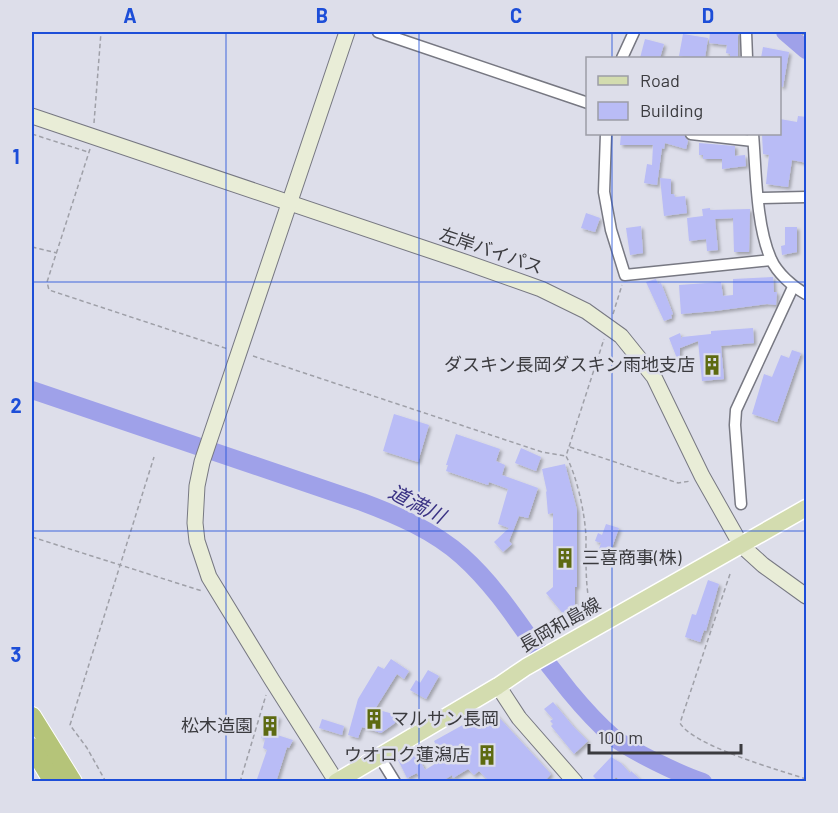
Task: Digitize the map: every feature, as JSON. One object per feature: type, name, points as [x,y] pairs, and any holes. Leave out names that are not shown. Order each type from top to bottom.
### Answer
[{"type":"highway","points":[[32,716],[73,782]]},
{"type":"highway","points":[[32,747],[53,782]]},
{"type":"main road","name":"長岡和島線","points":[[336,781],[557,649],[807,508]]},
{"type":"street","points":[[336,781],[209,577],[197,541],[195,503],[202,462],[347,32]]},
{"type":"street","points":[[378,32],[586,102]]},
{"type":"street","points":[[622,57],[633,32]]},
{"type":"street","points":[[746,32],[747,57]]},
{"type":"street","name":"左岸バイパス","points":[[32,116],[91,145],[289,204],[541,289],[578,307],[609,326],[627,343],[654,376],[702,476],[741,545],[763,565],[807,596]]},
{"type":"street","points":[[606,135],[604,192],[611,230],[625,275],[771,260]]},
{"type":"street","points":[[712,135],[753,137],[765,242],[771,260],[793,287],[807,294]]},
{"type":"street","points":[[759,198],[807,197]]},
{"type":"street","points":[[741,504],[736,410],[793,287]]},
{"type":"street","points":[[498,686],[519,718],[575,782]]},
{"type":"street","points":[[379,756],[395,782]]},
{"type":"path","points":[[101,32],[91,145],[47,282],[49,290],[542,452],[566,456]]},
{"type":"path","points":[[800,32],[807,37]]},
{"type":"path","points":[[32,134],[91,145]]},
{"type":"path","points":[[32,247],[57,253]]},
{"type":"path","points":[[596,627],[586,592],[586,536],[583,515],[571,466],[566,456],[625,275]]},
{"type":"path","points":[[569,446],[678,483],[687,483],[702,476]]},
{"type":"path","points":[[106,782],[87,748],[70,725],[154,458]]},
{"type":"path","points":[[32,537],[220,596]]},
{"type":"path","points":[[730,574],[680,723],[684,730],[717,747],[748,760],[807,779]]},
{"type":"path","points":[[240,782],[272,680]]},
{"type":"building","points":[[710,32],[738,32],[738,57],[730,57],[730,54],[726,53],[727,45],[709,43]]},
{"type":"building","points":[[683,34],[708,38],[705,57],[679,56]]},
{"type":"building","points":[[645,39],[664,44],[660,57],[640,57]]},
{"type":"building","points":[[763,47],[789,52],[783,87],[781,86],[781,57],[761,57]]},
{"type":"building","points":[[798,116],[807,117],[807,163],[792,160],[788,187],[766,184],[769,155],[763,154],[762,135],[781,135],[781,119],[797,122]]},
{"type":"building","points":[[621,135],[684,135],[688,141],[686,149],[665,143],[664,149],[662,148],[657,185],[644,183],[647,164],[652,165],[653,145],[620,145]]},
{"type":"building","points":[[699,143],[735,146],[735,156],[745,155],[746,166],[722,169],[722,159],[703,159],[703,155],[699,155]]},
{"type":"building","points":[[660,178],[671,179],[671,194],[675,197],[685,196],[687,213],[664,216]]},
{"type":"building","points":[[710,208],[710,210],[750,209],[749,252],[734,252],[733,218],[715,219],[718,250],[707,251],[706,239],[689,241],[687,218],[703,216],[702,209]]},
{"type":"building","points":[[586,213],[600,218],[595,232],[581,228]]},
{"type":"building","points":[[641,226],[643,253],[630,255],[626,228]]},
{"type":"building","points":[[785,227],[797,227],[797,252],[782,255],[781,246],[785,245]]},
{"type":"building","points":[[773,277],[774,292],[777,292],[776,305],[767,304],[681,314],[679,285],[721,282],[723,296],[733,295],[733,279]]},
{"type":"building","points":[[656,279],[658,284],[661,283],[673,314],[672,318],[664,321],[646,282]]},
{"type":"building","points":[[753,328],[754,343],[721,346],[724,379],[702,381],[698,341],[680,348],[680,366],[669,338],[680,333],[682,340],[682,337],[711,334],[711,331]]},
{"type":"building","points":[[792,350],[801,353],[777,422],[752,414],[764,374],[772,377],[781,355],[789,358]]},
{"type":"building","points":[[394,414],[429,425],[418,462],[383,451]]},
{"type":"building","points":[[456,434],[500,449],[496,461],[505,465],[502,475],[538,488],[528,518],[519,516],[509,541],[512,544],[503,552],[494,542],[509,528],[498,524],[508,489],[446,471]]},
{"type":"building","points":[[521,448],[541,457],[536,471],[515,463]]},
{"type":"building","name":"三喜商事(株)","points":[[565,464],[577,510],[575,620],[568,620],[546,593],[553,587],[553,513],[548,514],[547,492],[542,469]]},
{"type":"building","points":[[606,524],[619,528],[610,553],[599,549],[601,543],[595,541],[598,533],[602,535]]},
{"type":"building","points":[[708,580],[719,584],[706,631],[704,630],[700,642],[685,637],[692,614],[696,615]]},
{"type":"building","points":[[391,659],[409,671],[404,679],[397,674],[375,709],[397,715],[395,723],[381,733],[362,727],[358,738],[348,735],[358,699],[378,666],[384,669]]},
{"type":"building","points":[[428,670],[439,676],[426,699],[410,690],[416,680],[420,683]]},
{"type":"building","points":[[553,702],[588,741],[574,754],[551,726],[553,724],[550,721],[553,719],[544,709]]},
{"type":"building","name":"ウオロク蓮潟店","points":[[486,712],[494,712],[551,774],[544,782],[490,782],[479,771],[474,775],[468,769],[441,782],[422,782],[417,773],[407,778],[398,760],[415,751],[425,770],[443,759],[434,741]]},
{"type":"building","points":[[268,714],[279,717],[274,734],[293,740],[289,748],[287,747],[276,782],[256,782],[267,750],[263,748],[265,739],[261,738]]},
{"type":"building","points":[[322,719],[344,726],[342,735],[319,728]]},
{"type":"building","points":[[611,757],[643,782],[622,782],[616,777],[612,782],[599,782],[593,776]]},
{"type":"waterway","points":[[785,32],[806,50]]},
{"type":"waterway","name":"道満川","points":[[32,390],[362,502],[427,531],[451,547],[481,575],[569,691],[613,737],[656,762],[703,782]]},
{"type":"place","name":"ダスキン長岡ダスキン雨地支店","points":[[712,365]]},
{"type":"place","name":"三喜商事(株)","points":[[565,558]]},
{"type":"place","name":"マルサン長岡","points":[[374,719]]},
{"type":"place","name":"松木造園","points":[[270,726]]},
{"type":"place","name":"ウオロク蓮潟店","points":[[487,755]]}]
